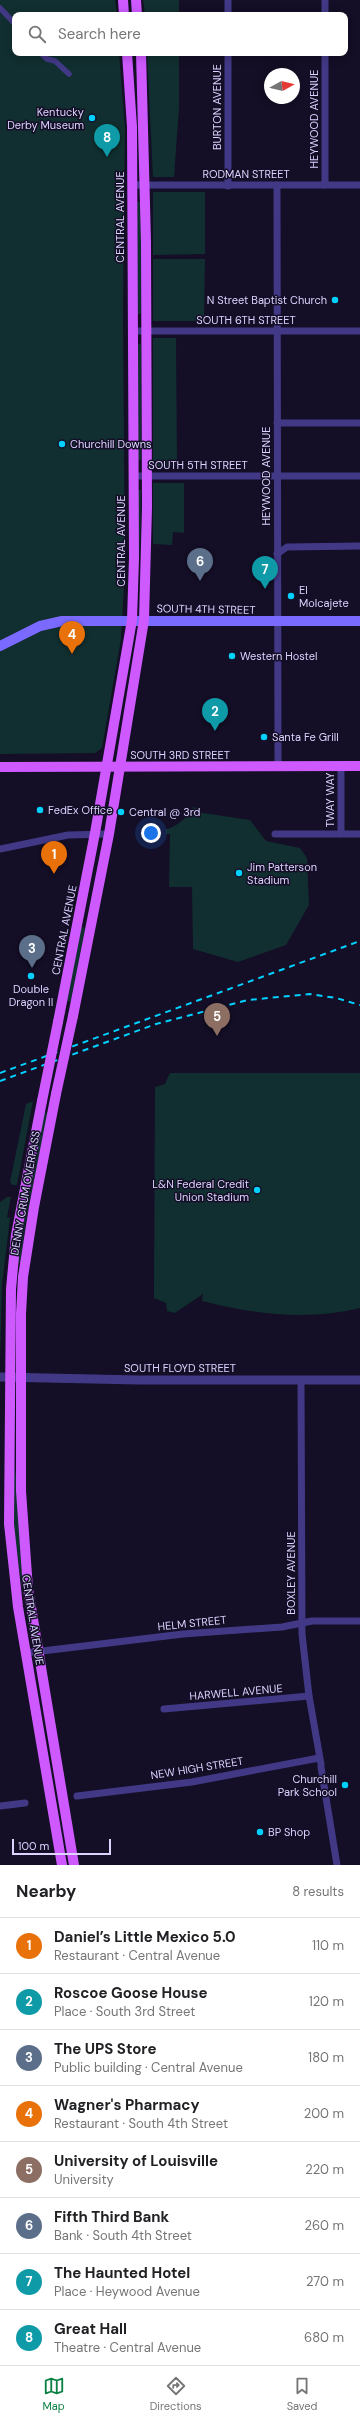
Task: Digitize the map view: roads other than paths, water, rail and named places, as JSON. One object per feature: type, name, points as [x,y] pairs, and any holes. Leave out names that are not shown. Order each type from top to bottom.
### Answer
[{"type":"main road","points":[[123,0],[124,12]]},
{"type":"main road","points":[[136,0],[137,12]]},
{"type":"main road","name":"CENTRAL AVENUE","points":[[58,1022],[95,833],[132,620],[134,558],[132,476],[132,127],[127,56]]},
{"type":"main road","points":[[109,834],[144,620],[146,331],[145,186],[141,56]]},
{"type":"main road","name":"SOUTH 4TH STREET","points":[[0,646],[53,622],[132,620],[277,622],[360,621]]},
{"type":"main road","name":"SOUTH 3RD STREET","points":[[0,767],[360,766]]},
{"type":"main road","name":"DENNY CRUM OVERPASS","points":[[21,1377],[23,1277],[34,1207],[109,834]]},
{"type":"main road","name":"DENNY CRUM OVERPASS","points":[[5,1377],[16,1235],[58,1022]]},
{"type":"main road","name":"CENTRAL AVENUE","points":[[5,1377],[12,1562],[62,1865]]},
{"type":"main road","name":"CENTRAL AVENUE","points":[[21,1377],[21,1491],[24,1553],[37,1651],[74,1865]]},
{"type":"street","points":[[228,0],[228,12]]},
{"type":"street","points":[[325,0],[325,12]]},
{"type":"street","points":[[0,8],[12,21]]},
{"type":"street","points":[[44,56],[47,59],[55,61],[69,74]]},
{"type":"street","name":"BURTON AVENUE","points":[[228,56],[228,186]]},
{"type":"street","name":"HEYWOOD AVENUE","points":[[325,56],[325,185]]},
{"type":"street","name":"RODMAN STREET","points":[[132,185],[360,185]]},
{"type":"street","name":"HEYWOOD AVENUE","points":[[277,185],[278,766]]},
{"type":"street","name":"SOUTH 6TH STREET","points":[[132,331],[360,331]]},
{"type":"street","points":[[277,423],[360,423]]},
{"type":"street","name":"SOUTH 5TH STREET","points":[[132,476],[360,476]]},
{"type":"street","points":[[277,554],[287,547],[360,546]]},
{"type":"street","name":"TWAY WAY","points":[[341,766],[341,834]]},
{"type":"street","points":[[0,850],[68,835],[95,833],[109,834]]},
{"type":"street","points":[[275,834],[360,834]]},
{"type":"street","name":"SOUTH FLOYD STREET","points":[[5,1377],[360,1380]]},
{"type":"street","name":"BOXLEY AVENUE","points":[[301,1380],[302,1623],[309,1696],[337,1865]]},
{"type":"street","name":"HELM STREET","points":[[26,1653],[183,1634],[282,1627],[302,1623],[360,1621]]},
{"type":"street","name":"HARWELL AVENUE","points":[[164,1709],[309,1696]]},
{"type":"street","name":"NEW HIGH STREET","points":[[77,1796],[192,1782],[320,1763]]},
{"type":"street","points":[[0,1806],[25,1803]]},
{"type":"railway","points":[[0,1073],[360,941]]},
{"type":"railway","points":[[0,1081],[156,1024],[248,1000],[310,994],[336,998],[360,1005]]},
{"type":"place","name":"Kentucky Derby Museum","points":[[92,118]]},
{"type":"place","name":"Great Hall","points":[[107,157]]},
{"type":"place","name":"N Street Baptist Church","points":[[335,300]]},
{"type":"place","name":"Churchill Downs","points":[[62,444]]},
{"type":"place","name":"Fifth Third Bank","points":[[200,581]]},
{"type":"place","name":"The Haunted Hotel","points":[[265,589]]},
{"type":"place","name":"El Molcajete","points":[[291,596]]},
{"type":"place","name":"Wagner's Pharmacy","points":[[72,654]]},
{"type":"place","name":"Western Hostel","points":[[232,656]]},
{"type":"place","name":"Roscoe Goose House","points":[[215,731]]},
{"type":"place","name":"Santa Fe Grill","points":[[264,737]]},
{"type":"place","name":"FedEx Office","points":[[40,810]]},
{"type":"place","name":"Central @ 3rd","points":[[121,812]]},
{"type":"place","name":"Jim Patterson Stadium","points":[[239,873]]},
{"type":"place","name":"Daniel’s Little Mexico 5.0","points":[[54,874]]},
{"type":"place","name":"The UPS Store","points":[[32,968]]},
{"type":"place","name":"Double Dragon II","points":[[31,976]]},
{"type":"place","name":"University of Louisville","points":[[217,1036]]},
{"type":"place","name":"L&N Federal Credit Union Stadium","points":[[257,1190]]},
{"type":"place","name":"Churchill Park School","points":[[345,1785]]},
{"type":"place","name":"BP Shop","points":[[260,1832]]}]
